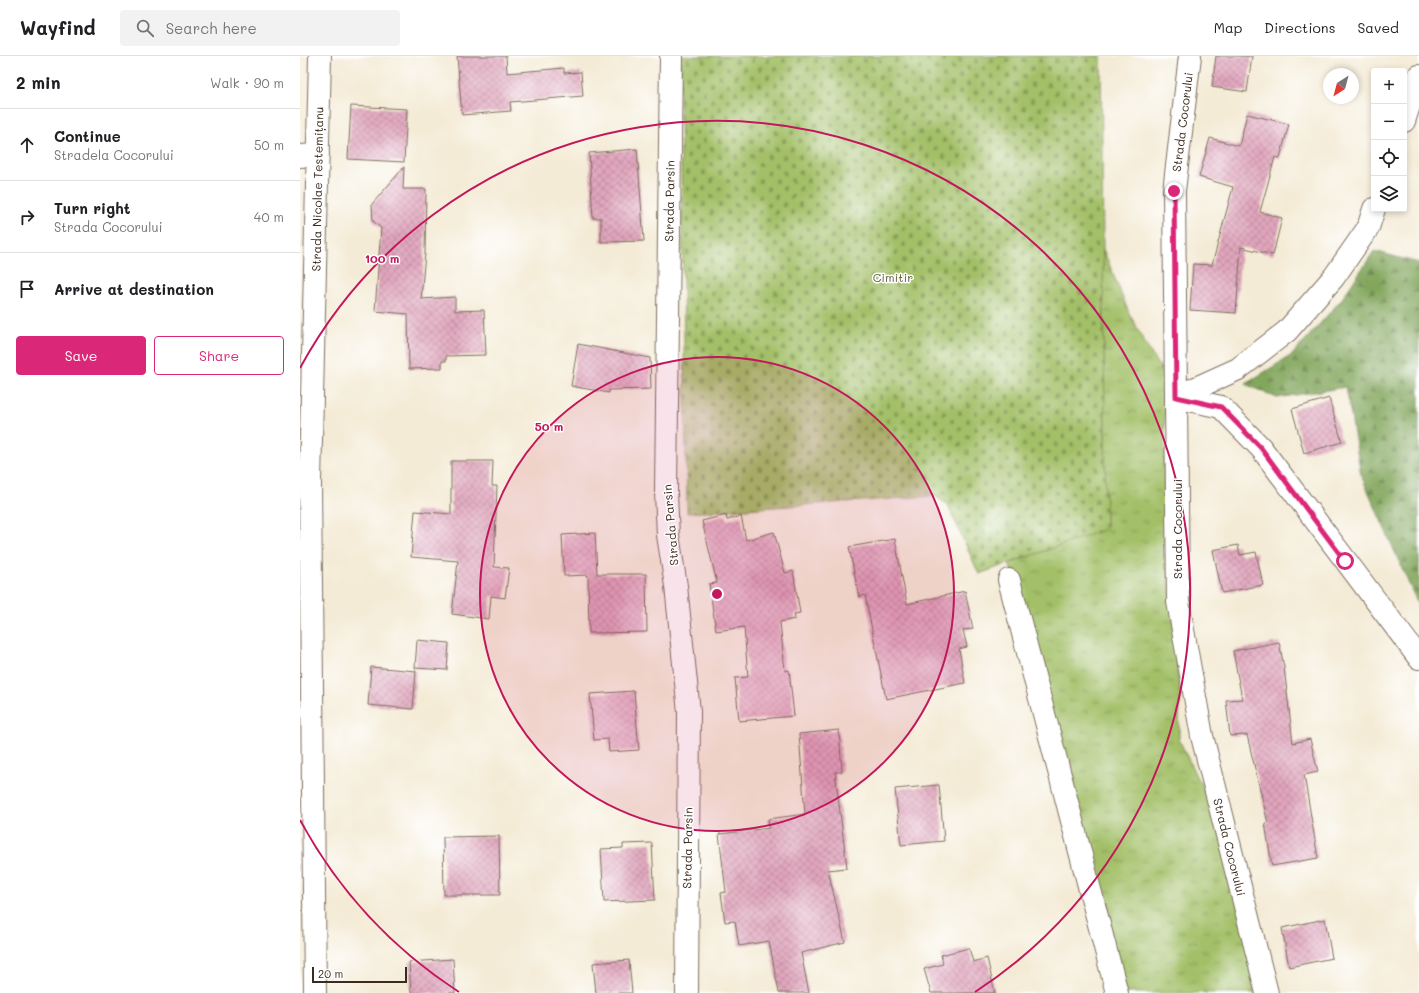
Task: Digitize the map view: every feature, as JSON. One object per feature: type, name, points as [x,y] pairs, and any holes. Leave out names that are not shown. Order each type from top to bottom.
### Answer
[{"type":"street","name":"Strada Nicolae Testemițanu","points":[[315,993],[313,901],[307,823],[305,482],[309,156],[320,56]]},
{"type":"street","name":"Strada Parsin","points":[[671,56],[666,493],[668,535],[676,586],[688,712],[687,993]]},
{"type":"street","name":"Strada Cocorului","points":[[1190,56],[1174,191],[1178,602],[1202,736],[1267,993]]},
{"type":"street","points":[[1407,112],[1419,76]]},
{"type":"street","points":[[1176,397],[1238,369],[1287,331],[1334,277],[1368,228],[1373,212]]},
{"type":"street","points":[[1176,397],[1221,407],[1261,448],[1419,658]]},
{"type":"street","points":[[1009,580],[1117,993]]},
{"type":"green space","name":"Cimitir","points":[[679,56],[1101,56],[1106,529],[979,574],[947,504],[935,496],[687,513]]},
{"type":"green space","points":[[1103,249],[1129,313],[1161,370],[1165,385],[1164,503],[1177,670],[1181,695],[1179,739],[1197,778],[1211,798],[1262,993],[1122,993],[1013,574],[1009,564],[1106,528]]},
{"type":"green space","points":[[1374,251],[1419,263],[1419,607],[1361,475],[1346,387],[1277,398],[1245,384],[1292,355],[1341,300]]},
{"type":"building","points":[[457,56],[506,56],[507,73],[564,68],[564,73],[581,72],[583,96],[510,102],[511,111],[462,115]]},
{"type":"building","points":[[1216,56],[1252,56],[1247,92],[1212,87]]},
{"type":"building","points":[[351,106],[407,109],[404,162],[348,159]]},
{"type":"building","points":[[1247,114],[1289,124],[1280,158],[1275,157],[1260,212],[1282,218],[1273,255],[1241,247],[1236,313],[1190,310],[1193,264],[1212,265],[1233,187],[1199,177],[1210,138],[1239,146]]},
{"type":"building","points":[[637,149],[644,241],[601,242],[601,218],[593,218],[589,153]]},
{"type":"building","points":[[404,167],[403,189],[426,189],[425,253],[421,299],[455,297],[455,311],[484,310],[486,355],[446,356],[446,361],[442,361],[442,368],[409,369],[408,314],[375,311],[381,228],[373,221],[372,204]]},
{"type":"building","points":[[578,344],[650,358],[651,389],[609,390],[609,393],[571,386]]},
{"type":"building","points":[[1329,398],[1342,442],[1304,453],[1292,409]]},
{"type":"building","points":[[451,461],[493,461],[492,486],[497,486],[494,567],[509,568],[505,598],[491,596],[489,619],[452,614],[458,561],[411,557],[415,511],[451,514]]},
{"type":"building","points":[[726,515],[727,520],[741,516],[746,540],[774,532],[785,573],[793,571],[800,613],[794,614],[795,619],[780,622],[785,671],[789,670],[794,716],[739,721],[735,678],[748,677],[744,627],[716,631],[709,584],[717,583],[702,521]]},
{"type":"building","points":[[595,533],[597,574],[646,574],[647,632],[589,633],[588,575],[564,576],[562,535]]},
{"type":"building","points":[[895,539],[907,604],[965,591],[973,629],[963,630],[967,647],[959,649],[965,683],[886,699],[865,595],[859,597],[849,547]]},
{"type":"building","points":[[1238,545],[1240,555],[1256,552],[1263,585],[1222,593],[1213,550]]},
{"type":"building","points":[[417,640],[449,643],[447,670],[415,668]]},
{"type":"building","points":[[1279,642],[1284,667],[1293,743],[1310,739],[1318,772],[1304,775],[1318,858],[1272,866],[1265,823],[1268,823],[1247,735],[1230,736],[1226,700],[1242,699],[1233,651]]},
{"type":"building","points":[[371,667],[416,671],[413,709],[368,705]]},
{"type":"building","points":[[634,691],[639,750],[609,752],[608,739],[594,740],[590,694]]},
{"type":"building","points":[[839,730],[842,772],[835,772],[847,868],[828,870],[845,942],[801,953],[809,993],[779,993],[769,941],[739,946],[735,921],[725,922],[721,893],[726,892],[719,834],[769,828],[768,819],[805,814],[799,734]]},
{"type":"building","points":[[939,785],[944,841],[901,845],[895,789]]},
{"type":"building","points":[[499,836],[500,895],[444,895],[443,837]]},
{"type":"building","points":[[652,843],[655,900],[604,902],[601,849],[623,848],[623,844]]},
{"type":"building","points":[[1325,919],[1332,958],[1289,967],[1282,928]]},
{"type":"building","points":[[969,948],[973,962],[987,958],[995,993],[931,993],[924,969],[943,964],[941,955]]},
{"type":"building","points":[[453,959],[455,993],[411,993],[409,962]]},
{"type":"building","points":[[629,960],[632,993],[596,993],[593,963]]},
{"type":"route","points":[[1174,191],[1176,397],[1221,407],[1261,448],[1345,561]]}]
